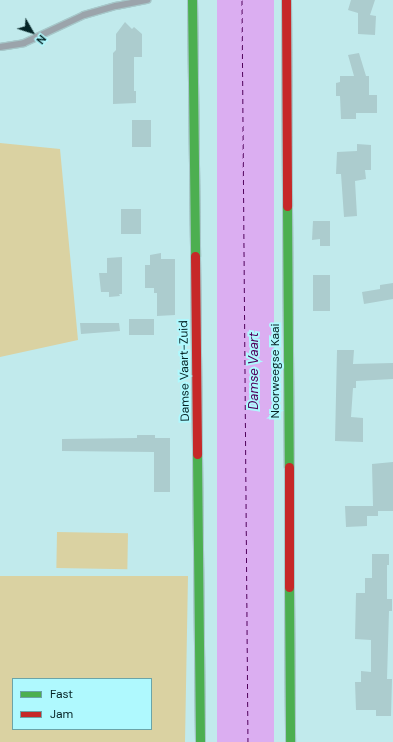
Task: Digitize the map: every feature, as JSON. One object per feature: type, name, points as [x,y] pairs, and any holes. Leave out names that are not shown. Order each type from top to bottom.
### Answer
[{"type":"street","name":"Damse Vaart-Zuid","points":[[192,0],[200,742]]},
{"type":"street","name":"Noorweegse Kaai","points":[[286,0],[290,742]]},
{"type":"lane","points":[[0,47],[24,42],[84,15],[116,6],[147,0]]},
{"type":"shaded area","points":[[0,143],[60,149],[78,340],[0,357]]},
{"type":"shaded area","points":[[57,532],[128,533],[127,569],[56,568]]},
{"type":"shaded area","points":[[0,576],[188,576],[185,742],[0,742]]},
{"type":"water","name":"Damse Vaart","points":[[217,0],[274,0],[274,742],[217,742]]},
{"type":"building","points":[[351,0],[375,0],[370,15],[376,16],[375,35],[358,34],[358,13],[348,10]]},
{"type":"building","points":[[125,22],[132,29],[134,27],[142,34],[142,57],[134,57],[134,91],[136,91],[136,103],[113,104],[113,53],[116,50],[116,34]]},
{"type":"building","points":[[359,53],[366,76],[369,76],[369,95],[377,95],[377,113],[356,113],[356,119],[341,119],[340,96],[336,96],[336,83],[340,82],[340,76],[354,76],[348,55]]},
{"type":"building","points":[[132,120],[151,120],[151,147],[132,147]]},
{"type":"building","points":[[357,144],[371,145],[371,170],[365,170],[366,179],[355,181],[357,216],[344,217],[341,174],[336,174],[337,152],[357,151]]},
{"type":"building","points":[[121,209],[141,209],[141,234],[121,234]]},
{"type":"building","points":[[313,221],[330,221],[330,246],[320,246],[320,239],[312,240]]},
{"type":"building","points":[[161,253],[161,259],[175,259],[175,315],[157,316],[157,293],[154,293],[154,288],[145,288],[145,265],[150,265],[150,255]]},
{"type":"building","points":[[122,257],[122,294],[119,294],[120,296],[109,297],[109,292],[101,292],[99,273],[107,273],[107,258]]},
{"type":"building","points":[[313,275],[330,275],[330,311],[313,311]]},
{"type":"building","points":[[393,283],[393,299],[364,304],[362,292],[380,289],[380,285]]},
{"type":"building","points":[[129,319],[154,319],[154,335],[129,335]]},
{"type":"building","points":[[80,323],[119,323],[120,331],[81,334]]},
{"type":"building","points":[[337,350],[354,350],[353,364],[393,363],[393,379],[356,381],[356,388],[353,388],[351,417],[363,418],[363,442],[335,441]]},
{"type":"building","points":[[137,435],[155,435],[155,438],[170,438],[170,492],[154,492],[154,452],[62,451],[62,439],[137,438]]},
{"type":"building","points":[[393,462],[393,511],[378,511],[378,516],[367,516],[367,526],[346,527],[345,506],[373,506],[372,464]]},
{"type":"building","points":[[372,554],[389,554],[389,565],[387,565],[387,599],[392,599],[392,611],[389,611],[387,679],[392,679],[391,716],[376,716],[376,710],[356,710],[355,682],[361,682],[361,671],[371,672],[371,640],[355,639],[356,593],[365,593],[365,578],[372,578]]},
{"type":"ferry route","points":[[242,0],[248,742]]},
{"type":"traffic: fast","points":[[192,0],[195,256]]},
{"type":"traffic: fast","points":[[287,206],[289,467]]},
{"type":"traffic: fast","points":[[197,454],[200,742]]},
{"type":"traffic: fast","points":[[289,587],[290,742]]},
{"type":"traffic: jam","points":[[286,0],[287,206]]},
{"type":"traffic: jam","points":[[195,256],[197,454]]},
{"type":"traffic: jam","points":[[289,467],[289,587]]}]
